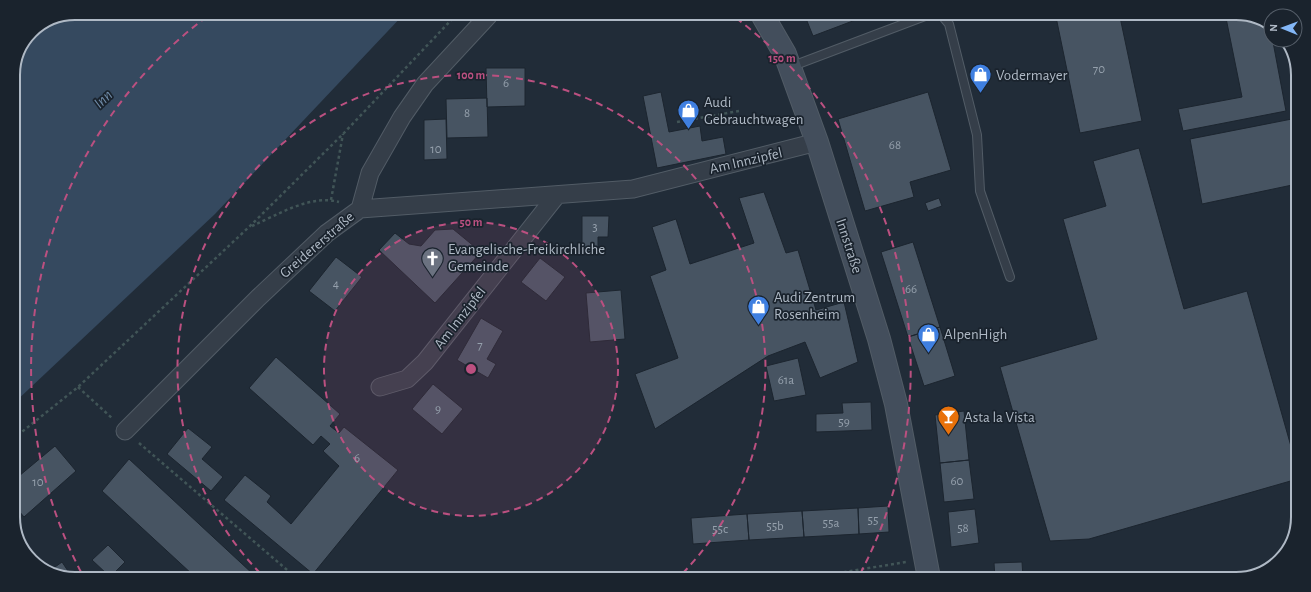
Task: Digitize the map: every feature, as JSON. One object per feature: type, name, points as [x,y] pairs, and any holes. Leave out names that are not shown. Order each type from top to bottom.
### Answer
[{"type":"main road","name":"Innstraße","points":[[765,20],[785,54],[816,142],[879,339],[896,404],[927,568]]},
{"type":"street","name":"Greidererstraße","points":[[125,431],[264,292],[327,233],[360,209],[370,173],[402,117],[425,84],[484,20]]},
{"type":"street","name":"Am Innzipfel","points":[[360,209],[633,189],[816,142]]},
{"type":"street","name":"Am Innzipfel","points":[[380,387],[407,379],[425,362],[557,195]]},
{"type":"lane","points":[[789,67],[914,20]]},
{"type":"lane","points":[[946,20],[949,24],[977,134],[980,191],[1010,277]]},
{"type":"path","points":[[20,433],[78,387],[249,227],[343,134],[451,20]]},
{"type":"path","points":[[677,122],[739,111]]},
{"type":"path","points":[[331,200],[343,134]]},
{"type":"path","points":[[249,227],[302,204],[331,200],[360,209]]},
{"type":"path","points":[[78,387],[96,404]]},
{"type":"path","points":[[125,431],[290,572]]},
{"type":"path","points":[[877,572],[927,568]]},
{"type":"water","name":"Inn","points":[[68,20],[398,20],[215,214],[20,397],[20,72],[26,51],[31,42],[39,34],[48,27]]},
{"type":"building","points":[[807,20],[855,20],[813,36]]},
{"type":"building","points":[[1057,20],[1121,20],[1142,121],[1080,133]]},
{"type":"building","points":[[1226,20],[1247,21],[1263,27],[1263,48],[1274,48],[1286,111],[1183,131],[1178,109],[1242,97]]},
{"type":"building","points":[[486,68],[525,68],[525,106],[487,107]]},
{"type":"building","name":"Audi Gebrauchtwagen","points":[[661,92],[669,132],[700,126],[702,141],[723,137],[726,154],[657,168],[643,96]]},
{"type":"building","points":[[928,92],[951,170],[910,182],[914,197],[865,211],[838,119]]},
{"type":"building","points":[[487,98],[488,137],[447,138],[446,99]]},
{"type":"building","points":[[446,119],[447,159],[424,160],[424,120]]},
{"type":"building","points":[[1291,119],[1291,185],[1202,204],[1190,139]]},
{"type":"building","points":[[1139,148],[1184,309],[1247,291],[1291,446],[1291,481],[1089,539],[1050,541],[1000,367],[1097,339],[1063,219],[1106,206],[1093,161]]},
{"type":"building","name":"Audi Zentrum Rosenheim","points":[[764,192],[786,253],[798,250],[816,310],[844,302],[858,362],[820,378],[805,342],[768,356],[655,429],[635,374],[678,358],[650,276],[666,270],[652,227],[676,219],[690,264],[754,243],[739,198]]},
{"type":"building","points":[[939,198],[942,206],[928,211],[925,203]]},
{"type":"building","points":[[582,216],[609,216],[608,237],[598,237],[598,253],[582,253]]},
{"type":"building","name":"Evangelische-Freikirchliche Gemeinde","points":[[453,229],[481,252],[435,303],[379,250],[395,233],[409,244],[421,246],[435,230]]},
{"type":"building","points":[[913,242],[940,327],[908,337],[881,252]]},
{"type":"building","points":[[336,257],[362,277],[335,311],[309,291]]},
{"type":"building","points":[[540,258],[565,277],[546,301],[521,282]]},
{"type":"building","points":[[621,290],[625,339],[590,342],[586,293]]},
{"type":"building","points":[[481,318],[503,331],[487,359],[496,364],[488,378],[457,360]]},
{"type":"building","points":[[940,327],[955,376],[924,386],[908,337]]},
{"type":"building","points":[[276,357],[340,414],[330,426],[339,433],[344,427],[398,470],[315,572],[311,572],[224,500],[245,475],[271,496],[267,502],[291,524],[339,466],[323,451],[330,444],[321,436],[313,445],[249,388]]},
{"type":"building","points":[[798,358],[806,395],[774,401],[766,366]]},
{"type":"building","points":[[433,384],[463,409],[442,434],[412,409]]},
{"type":"building","points":[[871,402],[872,430],[816,432],[816,414],[843,413],[842,403]]},
{"type":"building","points":[[964,411],[969,460],[940,463],[935,415]]},
{"type":"building","points":[[188,428],[212,447],[202,459],[223,477],[211,491],[167,454]]},
{"type":"building","points":[[55,446],[76,471],[24,517],[20,512],[20,475]]},
{"type":"building","points":[[129,459],[251,572],[190,572],[102,491]]},
{"type":"building","points":[[969,460],[974,499],[944,502],[940,463]]},
{"type":"building","points":[[888,506],[889,532],[859,534],[858,508]]},
{"type":"building","points":[[858,508],[859,534],[804,537],[802,511]]},
{"type":"building","points":[[975,509],[979,543],[951,547],[948,512]]},
{"type":"building","points":[[802,511],[804,537],[749,540],[747,514]]},
{"type":"building","points":[[747,514],[749,540],[693,544],[691,518]]},
{"type":"building","points":[[108,545],[125,562],[115,572],[105,572],[92,560]]},
{"type":"building","points":[[62,562],[68,571],[64,571],[54,568]]},
{"type":"building","points":[[1022,562],[1023,572],[995,572],[994,563]]},
{"type":"place","name":"Vodermayer","points":[[981,94]]},
{"type":"place","name":"Audi Gebrauchtwagen","points":[[688,130]]},
{"type":"place","name":"Evangelische-Freikirchliche Gemeinde","points":[[433,278]]},
{"type":"place","name":"Audi Zentrum Rosenheim","points":[[758,326]]},
{"type":"place","name":"AlpenHigh","points":[[928,354]]},
{"type":"place","name":"Asta la Vista","points":[[948,436]]}]
